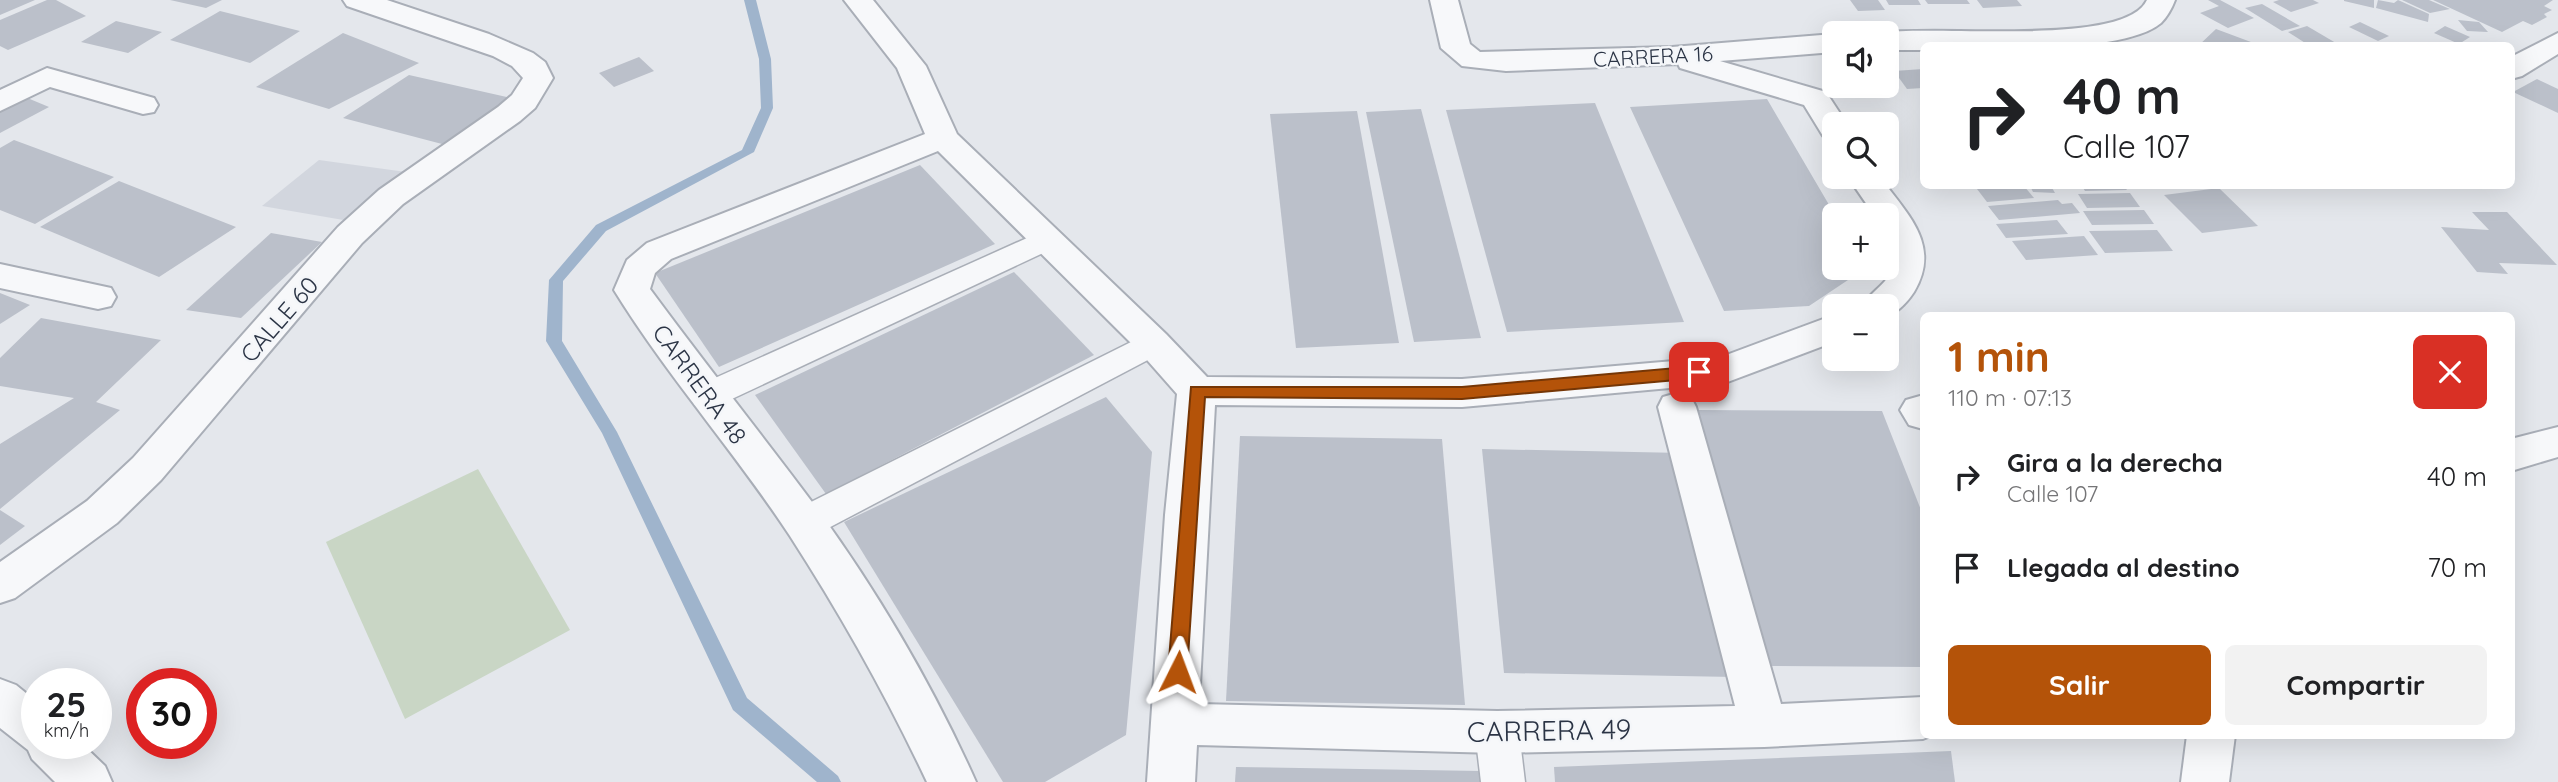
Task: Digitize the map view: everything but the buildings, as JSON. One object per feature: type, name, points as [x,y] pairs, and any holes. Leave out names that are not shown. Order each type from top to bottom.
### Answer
[{"type":"street","name":"CALLE 60","points":[[0,586],[102,512],[147,469],[349,235],[391,197],[524,101],[538,78],[534,68],[516,57],[425,21],[357,0]]},
{"type":"street","points":[[858,0],[911,66],[943,138],[1153,343],[1197,391],[1462,393],[1725,370],[1822,333]]},
{"type":"street","name":"CARRERA 16","points":[[1444,0],[1456,48],[1472,60],[1506,62],[1672,56],[1822,44]]},
{"type":"street","points":[[1899,41],[2083,36],[2120,30],[2149,18],[2161,0]]},
{"type":"street","points":[[2515,68],[2558,42]]},
{"type":"street","points":[[1672,56],[1815,99],[1823,112]]},
{"type":"street","points":[[0,102],[47,77],[143,105]]},
{"type":"street","name":"CARRERA 48","points":[[943,138],[659,251],[639,268],[632,290],[707,396],[804,523],[905,685],[952,782]]},
{"type":"street","points":[[1872,189],[1908,243],[1911,268],[1896,294]]},
{"type":"street","points":[[707,396],[1047,239]]},
{"type":"street","points":[[0,276],[98,297]]},
{"type":"street","points":[[804,523],[1153,343]]},
{"type":"street","points":[[1171,782],[1186,515],[1197,391]]},
{"type":"street","points":[[1676,407],[1764,726]]},
{"type":"street","points":[[2515,454],[2535,446],[2558,442]]},
{"type":"street","points":[[0,699],[21,718]]},
{"type":"street","name":"CARRERA 49","points":[[1175,724],[1497,732],[1764,726],[1920,718]]},
{"type":"street","points":[[1497,732],[1503,782]]},
{"type":"street","points":[[2205,782],[2210,739]]},
{"type":"street","points":[[65,759],[88,782]]},
{"type":"shaded area","points":[[319,160],[406,172],[355,222],[262,206]]},
{"type":"green space","points":[[478,469],[570,630],[405,719],[326,542]]},
{"type":"waterway","points":[[750,0],[765,59],[767,108],[747,152],[601,228],[556,280],[554,341],[609,432],[740,704],[831,782]]},
{"type":"route","points":[[1178,672],[1186,515],[1197,391],[1462,393],[1699,372]]}]
